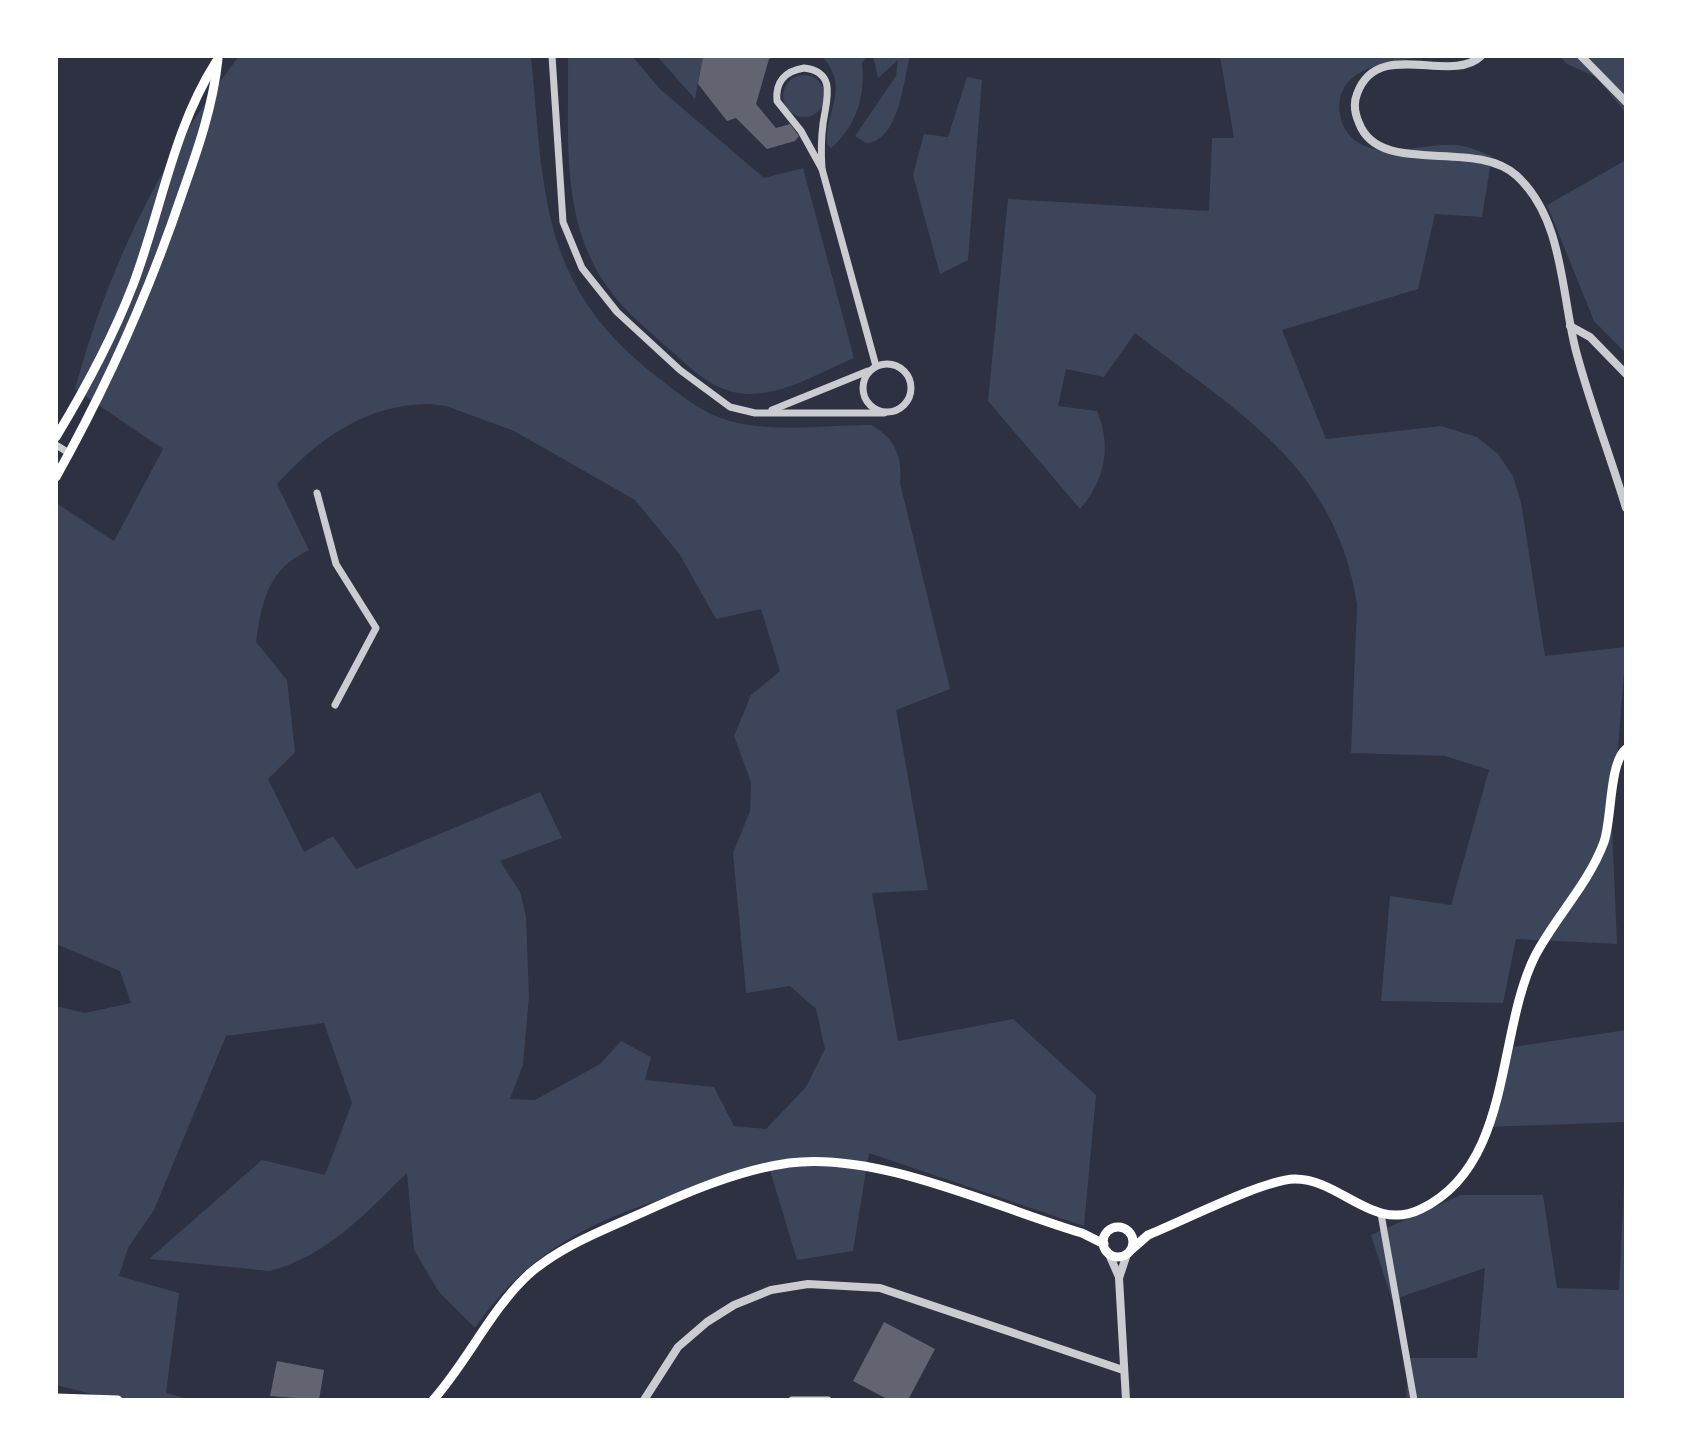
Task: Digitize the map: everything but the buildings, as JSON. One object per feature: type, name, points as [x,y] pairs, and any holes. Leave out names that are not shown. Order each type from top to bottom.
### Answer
[{"type":"main road","points":[[56,437],[75,406],[133,286],[194,96],[219,57]]},
{"type":"main road","points":[[57,472],[122,353],[170,229],[213,103],[219,57]]},
{"type":"main road","points":[[433,1400],[519,1284],[544,1263],[575,1243],[658,1205],[755,1170],[819,1162],[888,1171],[1082,1233],[1117,1257],[1130,1251],[1148,1235],[1267,1186],[1293,1179],[1314,1183],[1381,1214],[1406,1214],[1421,1209],[1455,1184],[1475,1155],[1489,1123],[1528,973],[1599,854],[1619,756],[1626,749]]},
{"type":"main road","points":[[1082,1233],[1107,1232],[1117,1227],[1148,1235]]},
{"type":"main road","points":[[1128,1230],[1133,1239],[1130,1251]]},
{"type":"main road","points":[[1106,1248],[1107,1232]]},
{"type":"main road","points":[[56,1398],[118,1400]]},
{"type":"street","points":[[552,56],[560,206],[570,243],[582,268],[632,327],[716,400],[737,410],[766,412],[884,413],[904,406],[911,387],[902,369],[890,364],[873,368],[766,412]]},
{"type":"street","points":[[1481,56],[1464,65],[1404,64],[1379,70],[1365,80],[1357,93],[1354,107],[1360,126],[1370,142],[1385,150],[1475,157],[1505,166],[1520,179],[1535,201],[1559,258],[1570,326],[1626,508]]},
{"type":"street","points":[[1581,56],[1626,102]]},
{"type":"street","points":[[822,169],[801,131],[777,101],[780,81],[797,69],[816,71],[828,86],[822,133],[822,169],[873,368],[863,382],[864,396],[871,407],[884,413]]},
{"type":"street","points":[[1570,326],[1590,337],[1626,374]]},
{"type":"street","points":[[56,445],[69,453]]},
{"type":"street","points":[[317,493],[336,564],[376,628],[335,705]]},
{"type":"street","points":[[1381,1214],[1414,1400]]},
{"type":"street","points":[[1106,1248],[1119,1278],[1126,1400]]},
{"type":"street","points":[[1119,1278],[1130,1251]]},
{"type":"street","points":[[644,1400],[678,1347],[707,1322],[734,1305],[771,1290],[808,1284],[880,1288],[1123,1370]]},
{"type":"street","points":[[792,1400],[828,1400]]},
{"type":"shaded area","points":[[239,56],[531,56],[546,198],[556,238],[571,276],[593,312],[624,348],[691,402],[727,420],[771,427],[871,425],[886,435],[898,456],[900,483],[950,689],[896,710],[928,890],[872,893],[898,1041],[1013,1019],[1096,1095],[1084,1226],[869,1153],[853,1251],[797,1260],[769,1167],[644,1205],[569,1239],[536,1262],[504,1291],[475,1328],[439,1292],[414,1250],[407,1173],[377,1203],[327,1244],[270,1271],[149,1259],[262,1160],[325,1175],[352,1103],[324,1023],[226,1036],[154,1210],[128,1248],[119,1276],[179,1293],[166,1393],[192,1400],[115,1400],[56,1385],[56,1006],[85,1013],[131,1003],[120,971],[56,944],[56,503],[114,541],[163,449],[75,389],[104,300],[140,215],[211,94]],"holes":[[[407,406],[446,406],[514,431],[635,500],[680,555],[716,619],[761,609],[780,671],[751,695],[734,736],[751,782],[750,811],[733,853],[746,993],[790,986],[816,1009],[825,1049],[806,1087],[766,1129],[734,1126],[714,1087],[645,1080],[651,1057],[621,1041],[600,1064],[535,1100],[510,1099],[523,1065],[529,996],[526,916],[520,892],[500,861],[562,838],[540,792],[356,869],[333,836],[304,852],[268,779],[295,752],[287,680],[256,642],[258,627],[269,588],[276,577],[284,567],[309,550],[277,484],[327,439],[364,417]]]},
{"type":"shaded area","points":[[568,56],[632,56],[660,89],[764,178],[803,168],[854,358],[777,390],[738,393],[716,385],[696,372],[624,307],[594,266],[582,238],[575,209],[568,148]]},
{"type":"shaded area","points":[[657,56],[703,56],[695,99]]},
{"type":"shaded area","points":[[822,56],[867,56],[862,63],[861,98],[857,110],[847,130],[831,148],[827,144],[827,132],[835,100],[835,79]]},
{"type":"shaded area","points":[[873,56],[910,56],[893,122],[877,140],[866,143],[855,136],[896,76],[898,60],[878,78]]},
{"type":"shaded area","points":[[1220,56],[1424,56],[1387,63],[1362,71],[1352,78],[1339,103],[1345,129],[1367,147],[1381,150],[1456,145],[1492,156],[1482,217],[1435,214],[1418,289],[1282,330],[1326,439],[1441,426],[1477,437],[1498,454],[1513,476],[1521,502],[1545,656],[1626,647],[1612,824],[1617,944],[1516,939],[1503,1003],[1381,1001],[1390,896],[1451,905],[1489,770],[1445,756],[1351,753],[1357,604],[1345,555],[1327,514],[1304,478],[1276,446],[1244,417],[1135,333],[1104,377],[1066,369],[1058,406],[1097,411],[1104,437],[1104,463],[1100,475],[1080,509],[988,401],[1008,199],[1209,211],[1212,138],[1234,138]]},
{"type":"shaded area","points":[[1559,56],[1626,56],[1626,113],[1596,77],[1567,64]]},
{"type":"shaded area","points":[[804,75],[819,81],[825,96],[819,111],[804,117],[789,111],[783,96],[789,81]]},
{"type":"shaded area","points":[[967,77],[982,80],[968,260],[940,274],[913,175],[924,134],[948,137]]},
{"type":"shaded area","points":[[1626,160],[1626,353],[1594,321],[1547,205]]},
{"type":"shaded area","points":[[1626,1030],[1626,1122],[1487,1127],[1505,1048]]},
{"type":"shaded area","points":[[1626,1139],[1626,1400],[1406,1400],[1408,1358],[1477,1358],[1485,1268],[1392,1300],[1371,1235],[1461,1195],[1543,1195],[1557,1288],[1619,1290]]}]
